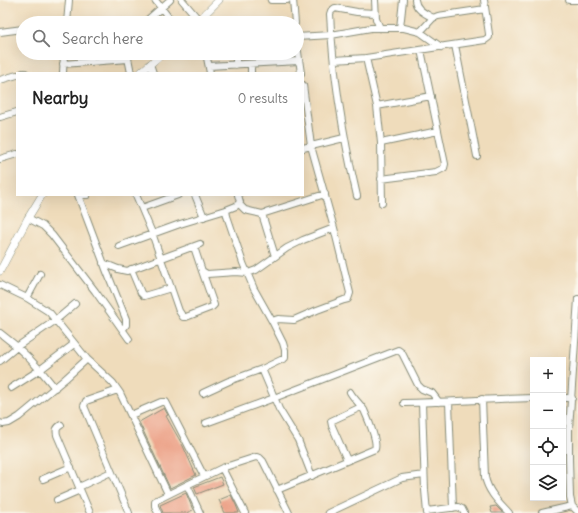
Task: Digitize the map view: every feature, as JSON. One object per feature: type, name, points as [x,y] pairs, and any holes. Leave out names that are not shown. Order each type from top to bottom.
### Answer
[{"type":"street","points":[[68,16],[69,0]]},
{"type":"street","points":[[155,0],[168,16]]},
{"type":"street","points":[[152,16],[170,0]]},
{"type":"street","points":[[182,0],[194,16]]},
{"type":"street","points":[[204,16],[219,0]]},
{"type":"street","points":[[271,0],[287,0]]},
{"type":"street","points":[[293,0],[294,16]]},
{"type":"street","points":[[375,0],[376,19],[380,28]]},
{"type":"street","points":[[400,28],[403,0]]},
{"type":"street","points":[[415,0],[420,10],[433,18]]},
{"type":"street","points":[[334,60],[366,58],[485,40],[489,37],[489,34],[484,0]]},
{"type":"street","points":[[569,0],[578,0]]},
{"type":"street","points":[[357,196],[344,138],[331,35],[330,14],[335,8],[366,14],[375,13]]},
{"type":"street","points":[[420,32],[433,18],[438,16],[485,9]]},
{"type":"street","points":[[304,37],[331,35],[380,28],[404,28],[420,32],[441,47]]},
{"type":"street","points":[[0,32],[16,30]]},
{"type":"street","points":[[455,45],[477,156]]},
{"type":"street","points":[[382,179],[436,172],[444,168],[445,164],[421,50]]},
{"type":"street","points":[[366,58],[377,106],[381,143],[382,203]]},
{"type":"street","points":[[63,60],[63,72]]},
{"type":"street","points":[[63,64],[96,60]]},
{"type":"street","points":[[129,60],[131,72]]},
{"type":"street","points":[[141,72],[155,60]]},
{"type":"street","points":[[207,60],[209,70],[236,65],[299,61],[301,72]]},
{"type":"street","points":[[236,60],[236,65]]},
{"type":"street","points":[[150,64],[153,72]]},
{"type":"street","points":[[251,64],[251,72]]},
{"type":"street","points":[[0,80],[16,75]]},
{"type":"street","points":[[377,106],[431,96]]},
{"type":"street","points":[[272,321],[278,319],[294,320],[348,299],[350,293],[350,288],[311,146],[304,99]]},
{"type":"street","points":[[0,117],[16,112]]},
{"type":"street","points":[[381,143],[438,131]]},
{"type":"street","points":[[304,148],[344,138]]},
{"type":"street","points":[[0,159],[16,154]]},
{"type":"street","points":[[238,204],[245,210],[262,214],[324,194]]},
{"type":"street","points":[[0,271],[41,196]]},
{"type":"street","points":[[78,196],[103,263],[126,319],[126,325],[123,329]]},
{"type":"street","points":[[136,196],[152,233],[179,311],[183,317],[212,307],[213,302],[194,247]]},
{"type":"street","points":[[142,208],[175,196]]},
{"type":"street","points":[[195,196],[204,217]]},
{"type":"street","points":[[238,196],[240,202],[238,204]]},
{"type":"street","points":[[119,246],[152,233],[226,210],[238,204]]},
{"type":"street","points":[[203,393],[229,380],[262,369],[285,358],[286,354],[272,321],[254,289],[243,263],[226,210]]},
{"type":"street","points":[[262,214],[275,256]]},
{"type":"street","points":[[28,218],[43,226],[52,235],[129,339]]},
{"type":"street","points":[[202,271],[207,274],[236,272],[248,273],[256,270],[287,248],[334,228]]},
{"type":"street","points":[[103,263],[122,271],[200,244]]},
{"type":"street","points":[[131,269],[141,293],[144,296],[171,288]]},
{"type":"street","points":[[27,298],[40,274]]},
{"type":"street","points":[[0,285],[27,298],[49,312],[87,359],[113,383],[131,416],[168,494]]},
{"type":"street","points":[[578,299],[573,359],[569,458],[570,497],[572,506],[578,512]]},
{"type":"street","points":[[0,361],[18,346],[56,320],[75,304]]},
{"type":"street","points":[[0,333],[18,346],[54,388]]},
{"type":"street","points":[[11,388],[40,370],[74,344]]},
{"type":"street","points":[[206,423],[398,350],[402,354],[418,385],[422,390],[432,393],[439,402]]},
{"type":"street","points":[[0,423],[3,424],[14,421],[87,359]]},
{"type":"street","points":[[262,369],[274,398],[298,440],[312,476]]},
{"type":"street","points":[[118,390],[86,401],[84,406],[129,513]]},
{"type":"street","points":[[277,490],[375,449],[377,445],[376,440],[361,407],[350,392]]},
{"type":"street","points":[[404,403],[530,398]]},
{"type":"street","points":[[566,398],[572,398]]},
{"type":"street","points":[[482,399],[485,477],[490,491],[509,513]]},
{"type":"street","points":[[131,416],[161,402],[166,402],[204,476]]},
{"type":"street","points":[[449,402],[453,508]]},
{"type":"street","points":[[422,403],[424,475],[427,512],[458,507],[462,509],[464,513]]},
{"type":"street","points":[[347,460],[331,421],[361,407]]},
{"type":"street","points":[[61,425],[56,430],[57,435],[90,513]]},
{"type":"street","points":[[158,513],[155,506],[155,501],[222,468],[256,457],[260,458],[289,513]]},
{"type":"street","points":[[43,479],[71,467]]},
{"type":"street","points":[[222,468],[245,513]]},
{"type":"street","points":[[57,500],[111,472]]},
{"type":"street","points":[[328,513],[402,478],[424,475]]},
{"type":"street","points":[[187,485],[200,513]]},
{"type":"street","points":[[542,513],[572,506]]},
{"type":"building","points":[[164,408],[168,415],[166,416],[183,446],[196,475],[170,488],[139,422]]},
{"type":"building","points":[[220,477],[223,484],[197,494],[194,487]]},
{"type":"building","points":[[186,493],[193,510],[186,513],[163,513],[160,505]]},
{"type":"building","points":[[231,495],[239,513],[225,513],[219,500]]},
{"type":"building","points":[[496,506],[502,513],[492,513],[490,507]]}]
